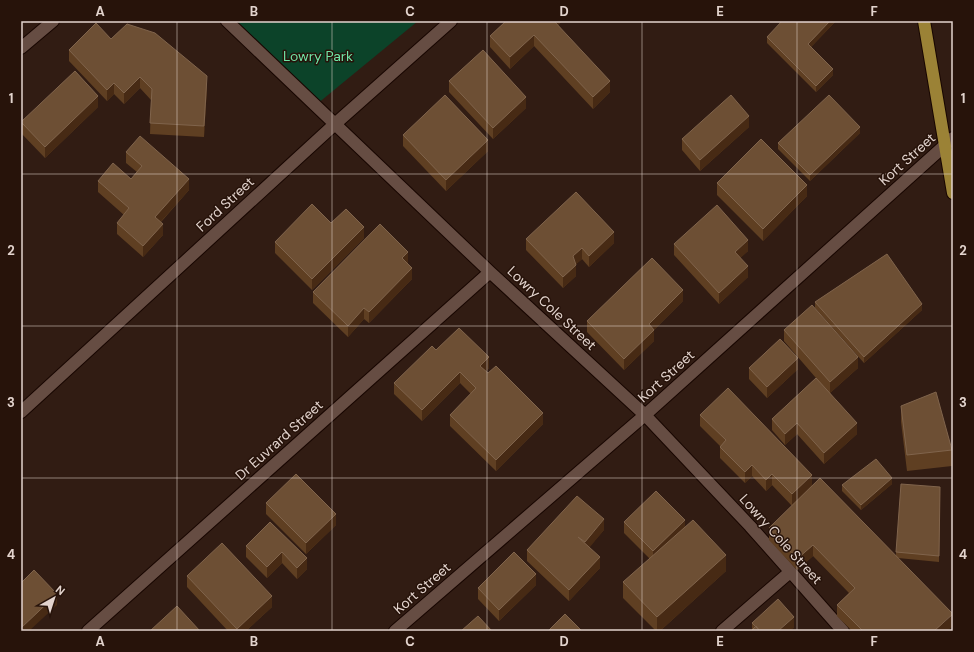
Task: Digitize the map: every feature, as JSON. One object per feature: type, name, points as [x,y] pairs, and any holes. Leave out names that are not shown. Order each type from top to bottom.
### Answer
[{"type":"main road","points":[[924,21],[949,142],[953,193]]},
{"type":"street","points":[[21,48],[53,21]]},
{"type":"street","name":"Lowry Cole Street","points":[[227,21],[490,272],[644,415],[750,526],[843,631]]},
{"type":"street","name":"Ford Street","points":[[21,412],[335,124],[452,21]]},
{"type":"street","name":"Kort Street","points":[[395,631],[644,415],[949,142]]},
{"type":"street","name":"Dr Euvrard Street","points":[[88,631],[490,272]]},
{"type":"street","points":[[722,631],[790,572]]},
{"type":"green space","name":"Lowry Park","points":[[230,21],[418,21],[317,104]]},
{"type":"building","points":[[506,21],[554,21],[610,81],[593,97],[534,35],[510,57],[490,36]]},
{"type":"building","points":[[782,21],[830,21],[808,44],[833,69],[816,86],[767,37]]},
{"type":"building","points":[[96,23],[111,39],[127,24],[155,33],[207,76],[204,126],[150,123],[152,89],[140,77],[124,93],[114,83],[107,90],[69,50]]},
{"type":"building","points":[[483,50],[526,97],[493,128],[449,81]]},
{"type":"building","points":[[75,71],[98,96],[45,147],[21,122]]},
{"type":"building","points":[[445,95],[488,140],[446,180],[403,135]]},
{"type":"building","points":[[731,95],[749,116],[700,160],[682,139]]},
{"type":"building","points":[[829,95],[860,127],[810,175],[778,143]]},
{"type":"building","points":[[140,136],[189,179],[155,217],[163,224],[143,246],[117,223],[129,208],[98,181],[113,163],[131,179],[142,166],[126,152]]},
{"type":"building","points":[[761,139],[807,185],[763,229],[717,183]]},
{"type":"building","points":[[576,192],[614,232],[589,256],[582,248],[573,256],[576,265],[563,277],[526,239]]},
{"type":"building","points":[[312,204],[331,223],[346,209],[364,227],[312,279],[275,242]]},
{"type":"building","points":[[717,205],[748,240],[735,252],[748,266],[719,293],[674,244]]},
{"type":"building","points":[[380,224],[408,252],[402,258],[412,268],[369,312],[364,308],[348,326],[313,292]]},
{"type":"building","points":[[887,254],[922,304],[864,357],[815,302]]},
{"type":"building","points":[[652,258],[683,290],[649,324],[654,330],[624,359],[587,321]]},
{"type":"building","points":[[812,305],[858,357],[830,382],[784,330]]},
{"type":"building","points":[[459,328],[489,357],[480,366],[488,373],[496,366],[543,413],[496,460],[450,415],[476,388],[460,372],[422,410],[394,383],[432,346],[436,350]]},
{"type":"building","points":[[780,339],[798,358],[767,387],[749,368]]},
{"type":"building","points":[[816,378],[857,423],[824,453],[797,423],[785,434],[772,419]]},
{"type":"building","points":[[728,388],[812,475],[792,494],[772,474],[766,480],[752,465],[745,472],[720,447],[726,440],[700,415]]},
{"type":"building","points":[[936,392],[952,450],[907,455],[901,406]]},
{"type":"building","points":[[876,459],[892,478],[861,505],[842,485]]},
{"type":"building","points":[[296,474],[336,514],[306,543],[266,503]]},
{"type":"building","points":[[820,478],[953,614],[934,631],[863,631],[837,605],[855,588],[813,545],[797,559],[769,528]]},
{"type":"building","points":[[901,484],[940,487],[939,556],[896,552]]},
{"type":"building","points":[[656,491],[685,520],[653,551],[624,522]]},
{"type":"building","points":[[577,496],[604,519],[585,542],[578,537],[600,557],[569,590],[527,550]]},
{"type":"building","points":[[693,520],[726,555],[657,617],[623,582]]},
{"type":"building","points":[[270,522],[307,558],[297,568],[282,552],[267,567],[246,546]]},
{"type":"building","points":[[222,543],[272,596],[237,629],[187,576]]},
{"type":"building","points":[[514,552],[536,574],[499,610],[478,588]]},
{"type":"building","points":[[34,570],[57,594],[21,628],[21,583]]},
{"type":"building","points":[[778,599],[794,617],[778,631],[760,631],[752,623]]},
{"type":"building","points":[[177,606],[200,631],[150,631]]},
{"type":"building","points":[[565,614],[582,631],[548,631]]},
{"type":"building","points":[[478,616],[492,631],[461,631]]},
{"type":"building","points":[[756,626],[760,631],[751,631]]}]
